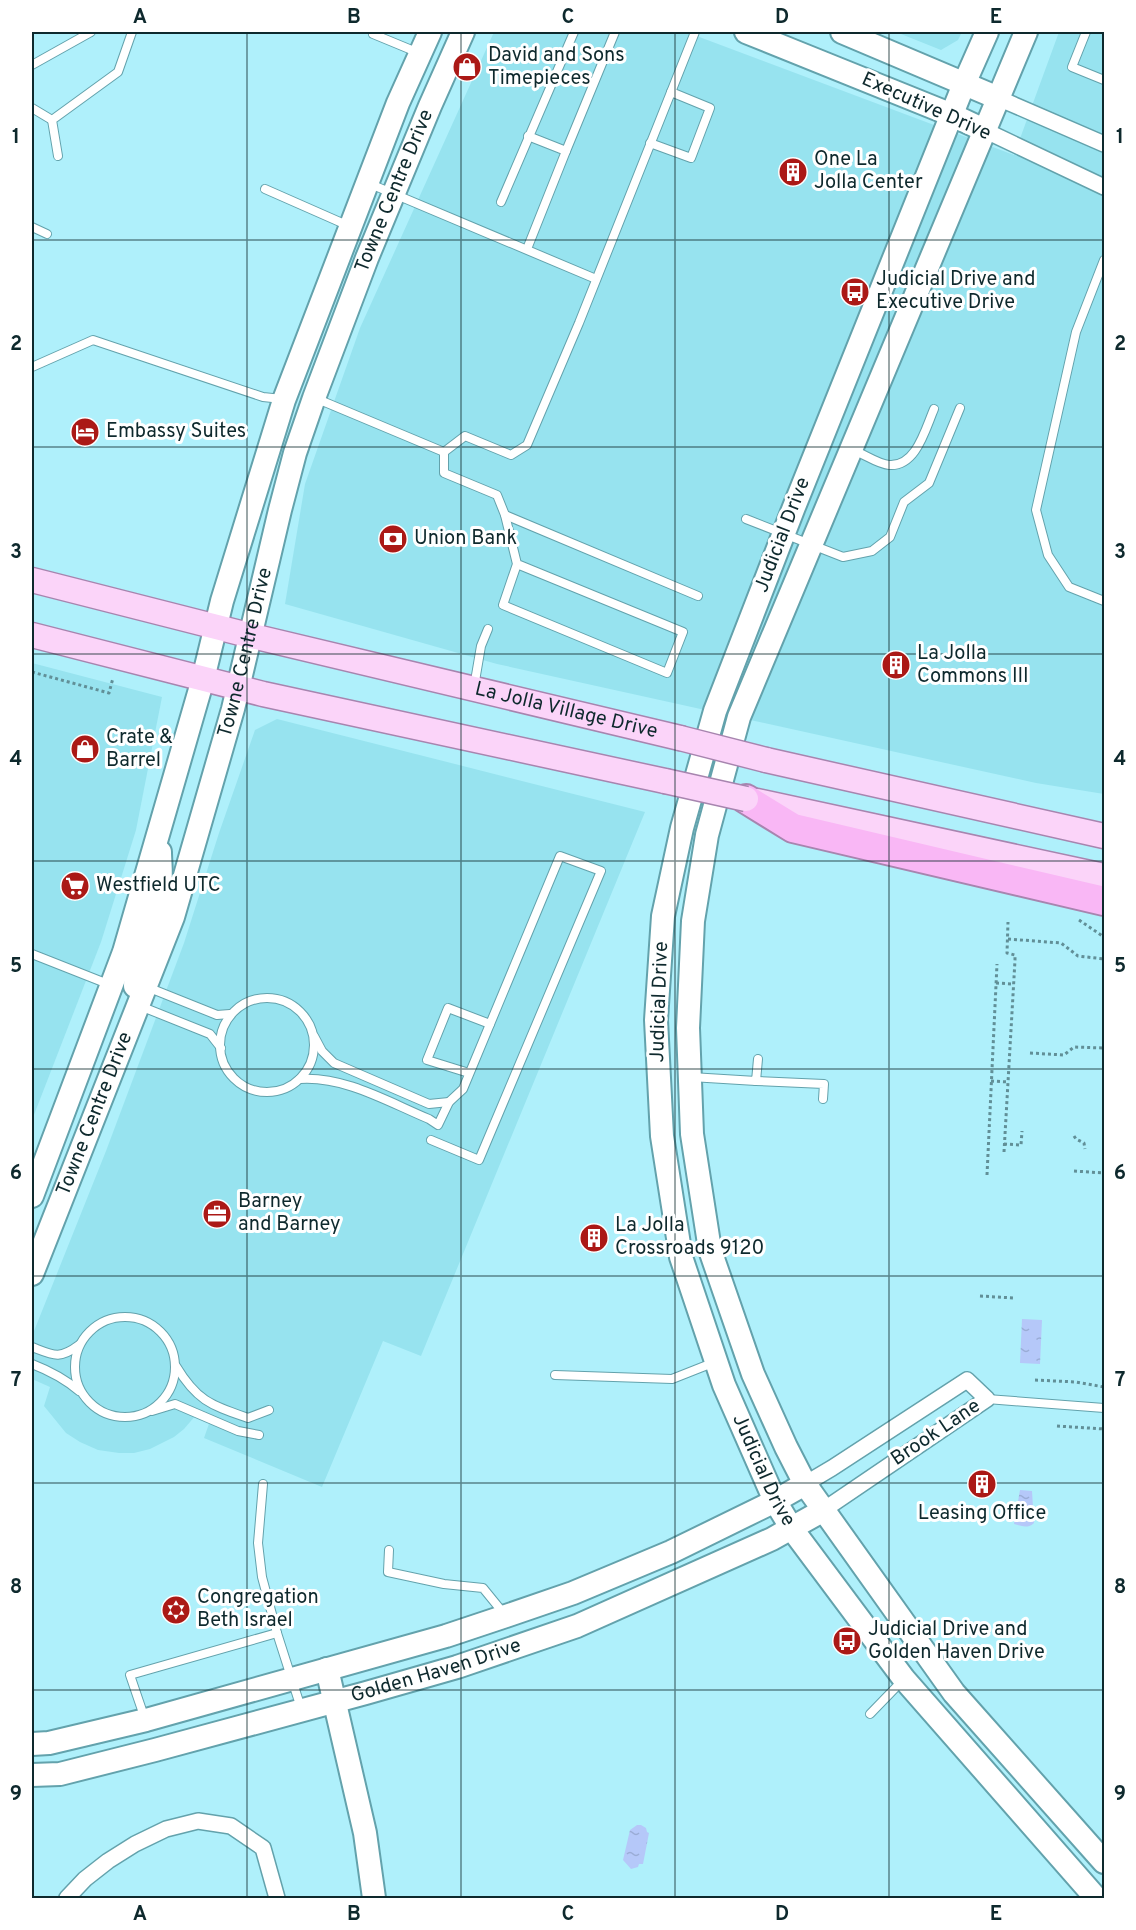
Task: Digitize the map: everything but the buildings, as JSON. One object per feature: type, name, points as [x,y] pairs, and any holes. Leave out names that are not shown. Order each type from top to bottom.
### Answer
[{"type":"highway","points":[[746,799],[794,828],[1104,901]]},
{"type":"main road","name":"La Jolla Village Drive","points":[[32,580],[252,636],[766,760],[1104,836]]},
{"type":"main road","points":[[32,634],[263,694],[1104,876]]},
{"type":"street","name":"Towne Centre Drive","points":[[32,1196],[124,952],[203,679],[222,600],[284,400],[398,102],[430,32]]},
{"type":"street","name":"Towne Centre Drive","points":[[32,1274],[173,917],[239,687],[295,453],[314,398],[338,332],[430,106],[463,32]]},
{"type":"street","name":"Executive Drive","points":[[746,32],[952,115],[1104,187]]},
{"type":"street","name":"Executive Drive","points":[[842,32],[1104,144]]},
{"type":"street","name":"Judicial Drive","points":[[987,32],[783,534],[715,711],[682,828],[663,916],[656,1020],[662,1136],[681,1257],[724,1385],[775,1501],[792,1528],[904,1679],[1096,1899]]},
{"type":"street","name":"Judicial Drive","points":[[1026,32],[739,717],[707,835],[693,921],[688,1028],[692,1134],[710,1250],[753,1374],[805,1484],[822,1511],[954,1693],[1104,1862]]},
{"type":"street","points":[[142,996],[135,978],[160,884],[159,829]]},
{"type":"street","name":"Brook Lane","points":[[805,1484],[967,1380],[987,1399],[822,1511]]},
{"type":"street","name":"Golden Haven Drive","points":[[32,1744],[49,1743],[146,1720],[446,1636],[506,1616],[573,1593],[671,1552],[805,1484]]},
{"type":"street","name":"Golden Haven Drive","points":[[32,1775],[60,1774],[302,1711],[457,1667],[577,1626],[682,1580],[792,1528],[822,1511]]},
{"type":"street","points":[[327,1669],[365,1833],[374,1899]]},
{"type":"street","points":[[68,1899],[85,1880],[108,1861],[135,1844],[166,1829],[198,1821],[231,1826],[263,1848],[277,1899]]},
{"type":"lane","points":[[32,64],[91,32]]},
{"type":"lane","points":[[52,120],[118,72],[132,32]]},
{"type":"lane","points":[[501,201],[574,32]]},
{"type":"lane","points":[[526,249],[615,32]]},
{"type":"lane","points":[[444,452],[465,436],[511,455],[527,445],[695,32]]},
{"type":"lane","points":[[1086,32],[1072,67],[1104,80]]},
{"type":"lane","points":[[373,34],[420,54]]},
{"type":"lane","points":[[651,143],[691,158],[710,108],[671,92]]},
{"type":"lane","points":[[32,108],[52,120],[58,156]]},
{"type":"lane","points":[[528,136],[566,151]]},
{"type":"lane","points":[[368,183],[596,279]]},
{"type":"lane","points":[[265,189],[351,227]]},
{"type":"lane","points":[[32,227],[47,234]]},
{"type":"lane","points":[[1104,260],[1076,332],[1036,510],[1048,555],[1070,587],[1104,601]]},
{"type":"lane","points":[[32,367],[93,340],[263,397],[284,400]]},
{"type":"lane","points":[[314,398],[444,452]]},
{"type":"lane","points":[[746,519],[843,557],[872,551],[890,537],[904,502],[929,483],[960,408]]},
{"type":"lane","points":[[852,449],[887,465],[903,463],[911,457],[919,444],[934,410]]},
{"type":"lane","points":[[444,452],[444,473],[497,495],[505,515],[517,564],[503,605],[667,673],[683,632],[517,564]]},
{"type":"lane","points":[[505,515],[698,596]]},
{"type":"lane","points":[[474,689],[480,646],[488,629]]},
{"type":"lane","points":[[300,1078],[342,1083],[429,1119],[438,1125],[449,1102],[463,1089],[560,856],[602,871],[479,1160],[431,1140]]},
{"type":"lane","points":[[32,954],[112,985]]},
{"type":"lane","points":[[142,996],[218,1015],[230,1014]]},
{"type":"lane","points":[[142,996],[210,1035],[221,1048]]},
{"type":"lane","points":[[313,1035],[310,1064],[300,1078],[286,1088],[269,1092],[252,1090],[237,1082],[226,1070],[220,1055],[222,1028],[230,1014],[253,999],[268,997],[288,1003],[303,1014],[322,1050],[334,1063],[429,1104],[449,1102]]},
{"type":"lane","points":[[469,1073],[428,1060],[448,1008],[490,1024]]},
{"type":"lane","points":[[756,1081],[758,1059]]},
{"type":"lane","points":[[690,1077],[824,1084],[823,1099]]},
{"type":"lane","points":[[32,1347],[58,1356],[68,1353],[100,1323],[114,1318],[129,1317],[143,1320],[156,1328],[166,1338],[173,1351],[174,1379],[169,1391],[156,1406],[139,1415]]},
{"type":"lane","points":[[80,1344],[75,1364],[78,1385],[83,1395]]},
{"type":"lane","points":[[555,1375],[672,1379],[716,1361]]},
{"type":"lane","points":[[32,1364],[66,1380],[102,1412],[114,1416],[139,1415],[175,1404],[238,1431],[259,1435]]},
{"type":"lane","points":[[175,1366],[187,1386],[211,1405],[248,1418],[269,1410]]},
{"type":"lane","points":[[987,1399],[1104,1408]]},
{"type":"lane","points":[[263,1484],[258,1543],[262,1576],[277,1633],[302,1711]]},
{"type":"lane","points":[[389,1550],[388,1572],[444,1584],[483,1588],[506,1616]]},
{"type":"lane","points":[[146,1720],[130,1675],[277,1633]]},
{"type":"lane","points":[[870,1714],[904,1679]]},
{"type":"path","points":[[32,672],[109,693],[113,678]]},
{"type":"path","points":[[1004,1152],[1015,955],[1007,953],[1008,922]]},
{"type":"path","points":[[1008,939],[1061,943],[1078,956],[1104,959]]},
{"type":"path","points":[[987,1175],[997,964]]},
{"type":"path","points":[[996,983],[1013,984]]},
{"type":"path","points":[[1030,1053],[1064,1055],[1074,1047],[1104,1048]]},
{"type":"path","points":[[992,1081],[1009,1082]]},
{"type":"path","points":[[1004,1144],[1021,1145],[1022,1131]]},
{"type":"path","points":[[1074,1136],[1084,1143],[1085,1149]]},
{"type":"path","points":[[1074,1171],[1104,1173]]},
{"type":"path","points":[[980,1296],[1014,1298]]},
{"type":"path","points":[[1035,1380],[1076,1382],[1104,1387]]},
{"type":"path","points":[[1057,1426],[1104,1429]]},
{"type":"shaded area","points":[[494,32],[686,32],[1014,155],[1059,32],[1104,32],[1104,794],[1036,783],[497,664],[285,604],[305,484],[360,328]]},
{"type":"shaded area","points":[[896,32],[962,32],[958,40],[941,50]]},
{"type":"shaded area","name":"Westfield UTC","points":[[32,663],[162,697],[136,830],[101,942],[32,1120]]},
{"type":"shaded area","points":[[277,719],[645,812],[421,1356],[383,1341],[322,1487],[204,1438],[210,1421],[196,1415],[174,1437],[150,1449],[134,1453],[98,1450],[66,1433],[44,1406],[50,1387],[32,1379],[32,1336],[106,1151],[184,943],[255,730]]},
{"type":"water","points":[[1022,1319],[1042,1320],[1040,1364],[1020,1363]]},
{"type":"water","points":[[1020,1490],[1032,1491],[1034,1523],[1029,1526],[1014,1524]]},
{"type":"water","points":[[637,1825],[646,1828],[649,1833],[643,1864],[631,1869],[623,1860],[630,1830]]},
{"type":"place","name":"David and Sons Timepieces","points":[[467,67]]},
{"type":"place","name":"One La Jolla Center","points":[[793,172]]},
{"type":"place","name":"Judicial Drive and Executive Drive","points":[[855,292]]},
{"type":"place","name":"Embassy Suites","points":[[85,432]]},
{"type":"place","name":"Union Bank","points":[[393,539]]},
{"type":"place","name":"La Jolla Commons III","points":[[896,665]]},
{"type":"place","name":"Crate & Barrel","points":[[85,749]]},
{"type":"place","name":"Westfield UTC","points":[[75,886]]},
{"type":"place","name":"Barney and Barney","points":[[217,1214]]},
{"type":"place","name":"La Jolla Crossroads 9120","points":[[594,1238]]},
{"type":"place","name":"Leasing Office","points":[[982,1484]]},
{"type":"place","name":"Congregation Beth Israel","points":[[176,1610]]},
{"type":"place","name":"Judicial Drive and Golden Haven Drive","points":[[847,1641]]}]
